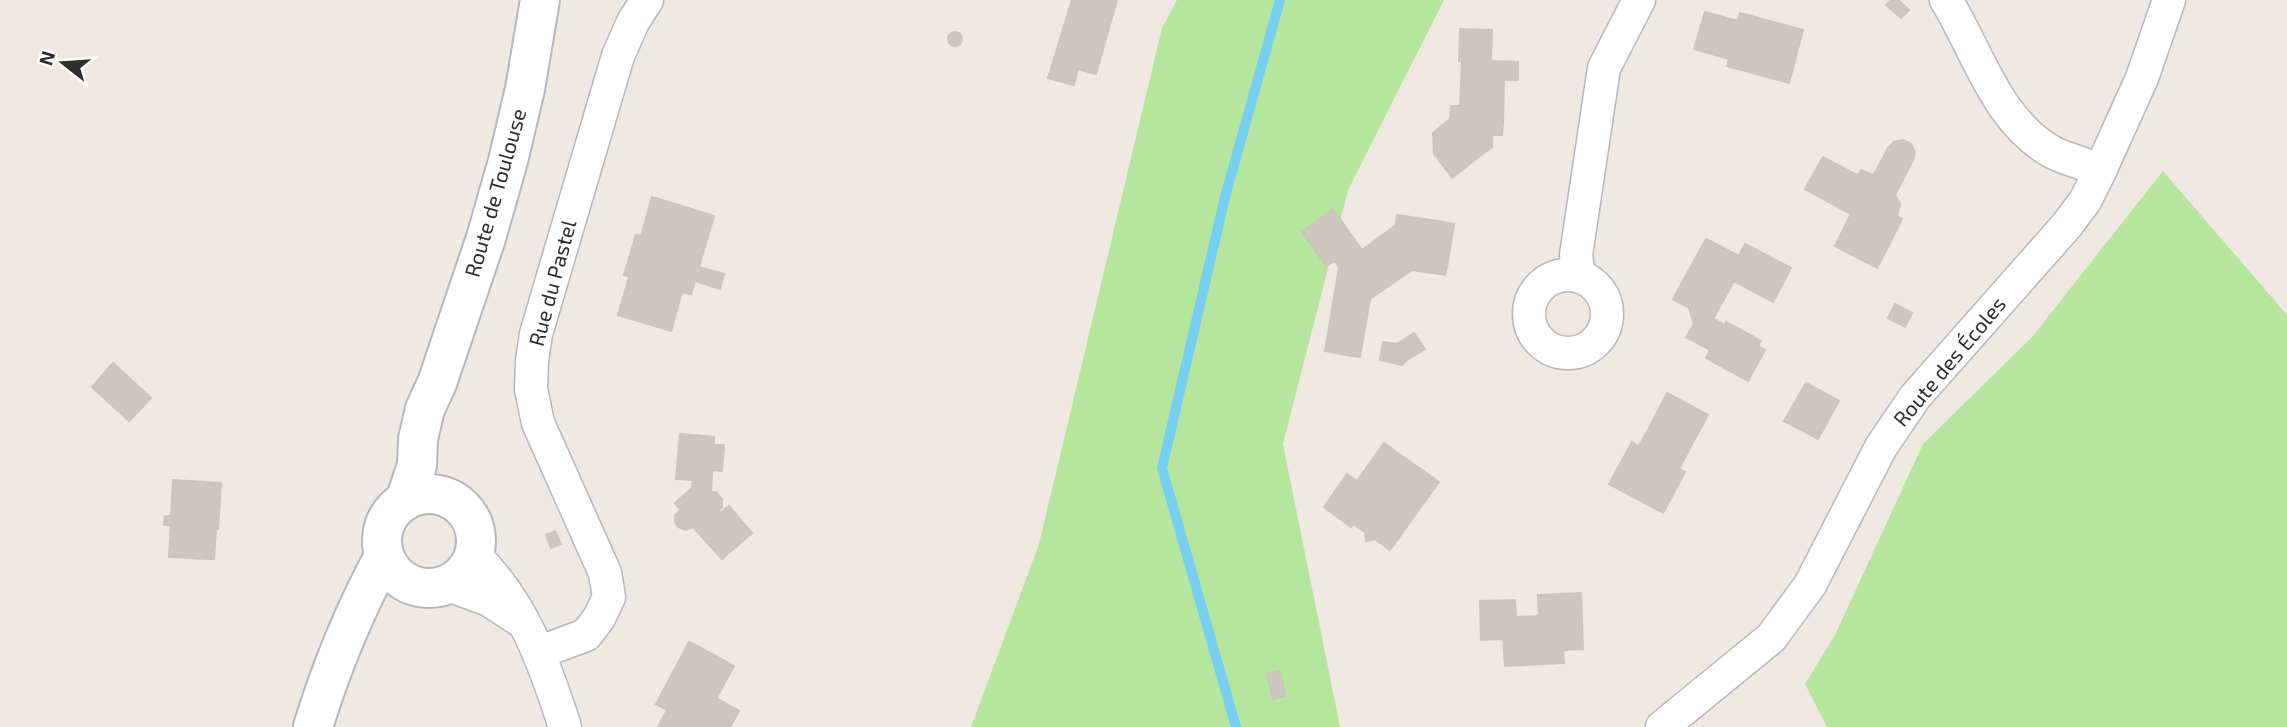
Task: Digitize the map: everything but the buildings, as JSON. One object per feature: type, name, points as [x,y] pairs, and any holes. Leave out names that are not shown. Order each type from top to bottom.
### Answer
[{"type":"street","name":"Route de Toulouse","points":[[405,501],[417,466],[418,439],[425,409],[437,383],[486,238],[508,161],[526,89],[540,0]]},
{"type":"street","name":"Rue du Pastel","points":[[540,652],[586,635],[599,618],[609,597],[606,573],[538,424],[531,389],[532,361],[536,334],[618,56],[633,22],[647,0]]},
{"type":"street","points":[[1579,275],[1576,255],[1604,68],[1639,0]]},
{"type":"street","points":[[1946,0],[1993,89],[2009,113],[2028,134],[2054,153],[2100,171]]},
{"type":"street","name":"Route des Écoles","points":[[1662,727],[1771,638],[1811,586],[1881,447],[1915,397],[2067,225],[2085,201],[2141,78],[2169,0]]},
{"type":"street","name":"Route de Toulouse","points":[[437,383],[432,410],[435,454],[441,477],[452,500]]},
{"type":"street","points":[[330,675],[353,639],[380,608],[396,595],[430,585],[464,573],[474,555],[476,539],[473,524],[465,510],[452,500],[437,495],[420,495],[405,501],[393,511],[385,525],[382,540],[384,556],[395,574],[430,585],[489,600],[524,624]]},
{"type":"street","points":[[474,555],[501,585],[540,652],[565,727]]},
{"type":"street","points":[[313,727],[330,675],[363,596],[384,556]]},
{"type":"green space","points":[[1177,0],[1444,0],[1348,190],[1283,444],[1340,727],[971,727],[1039,544],[1162,28]]},
{"type":"green space","points":[[2163,171],[2287,315],[2287,727],[1827,727],[1805,684],[1835,635],[1923,444],[2032,337]]},
{"type":"waterway","points":[[1236,727],[1162,468],[1225,197],[1280,0]]}]
